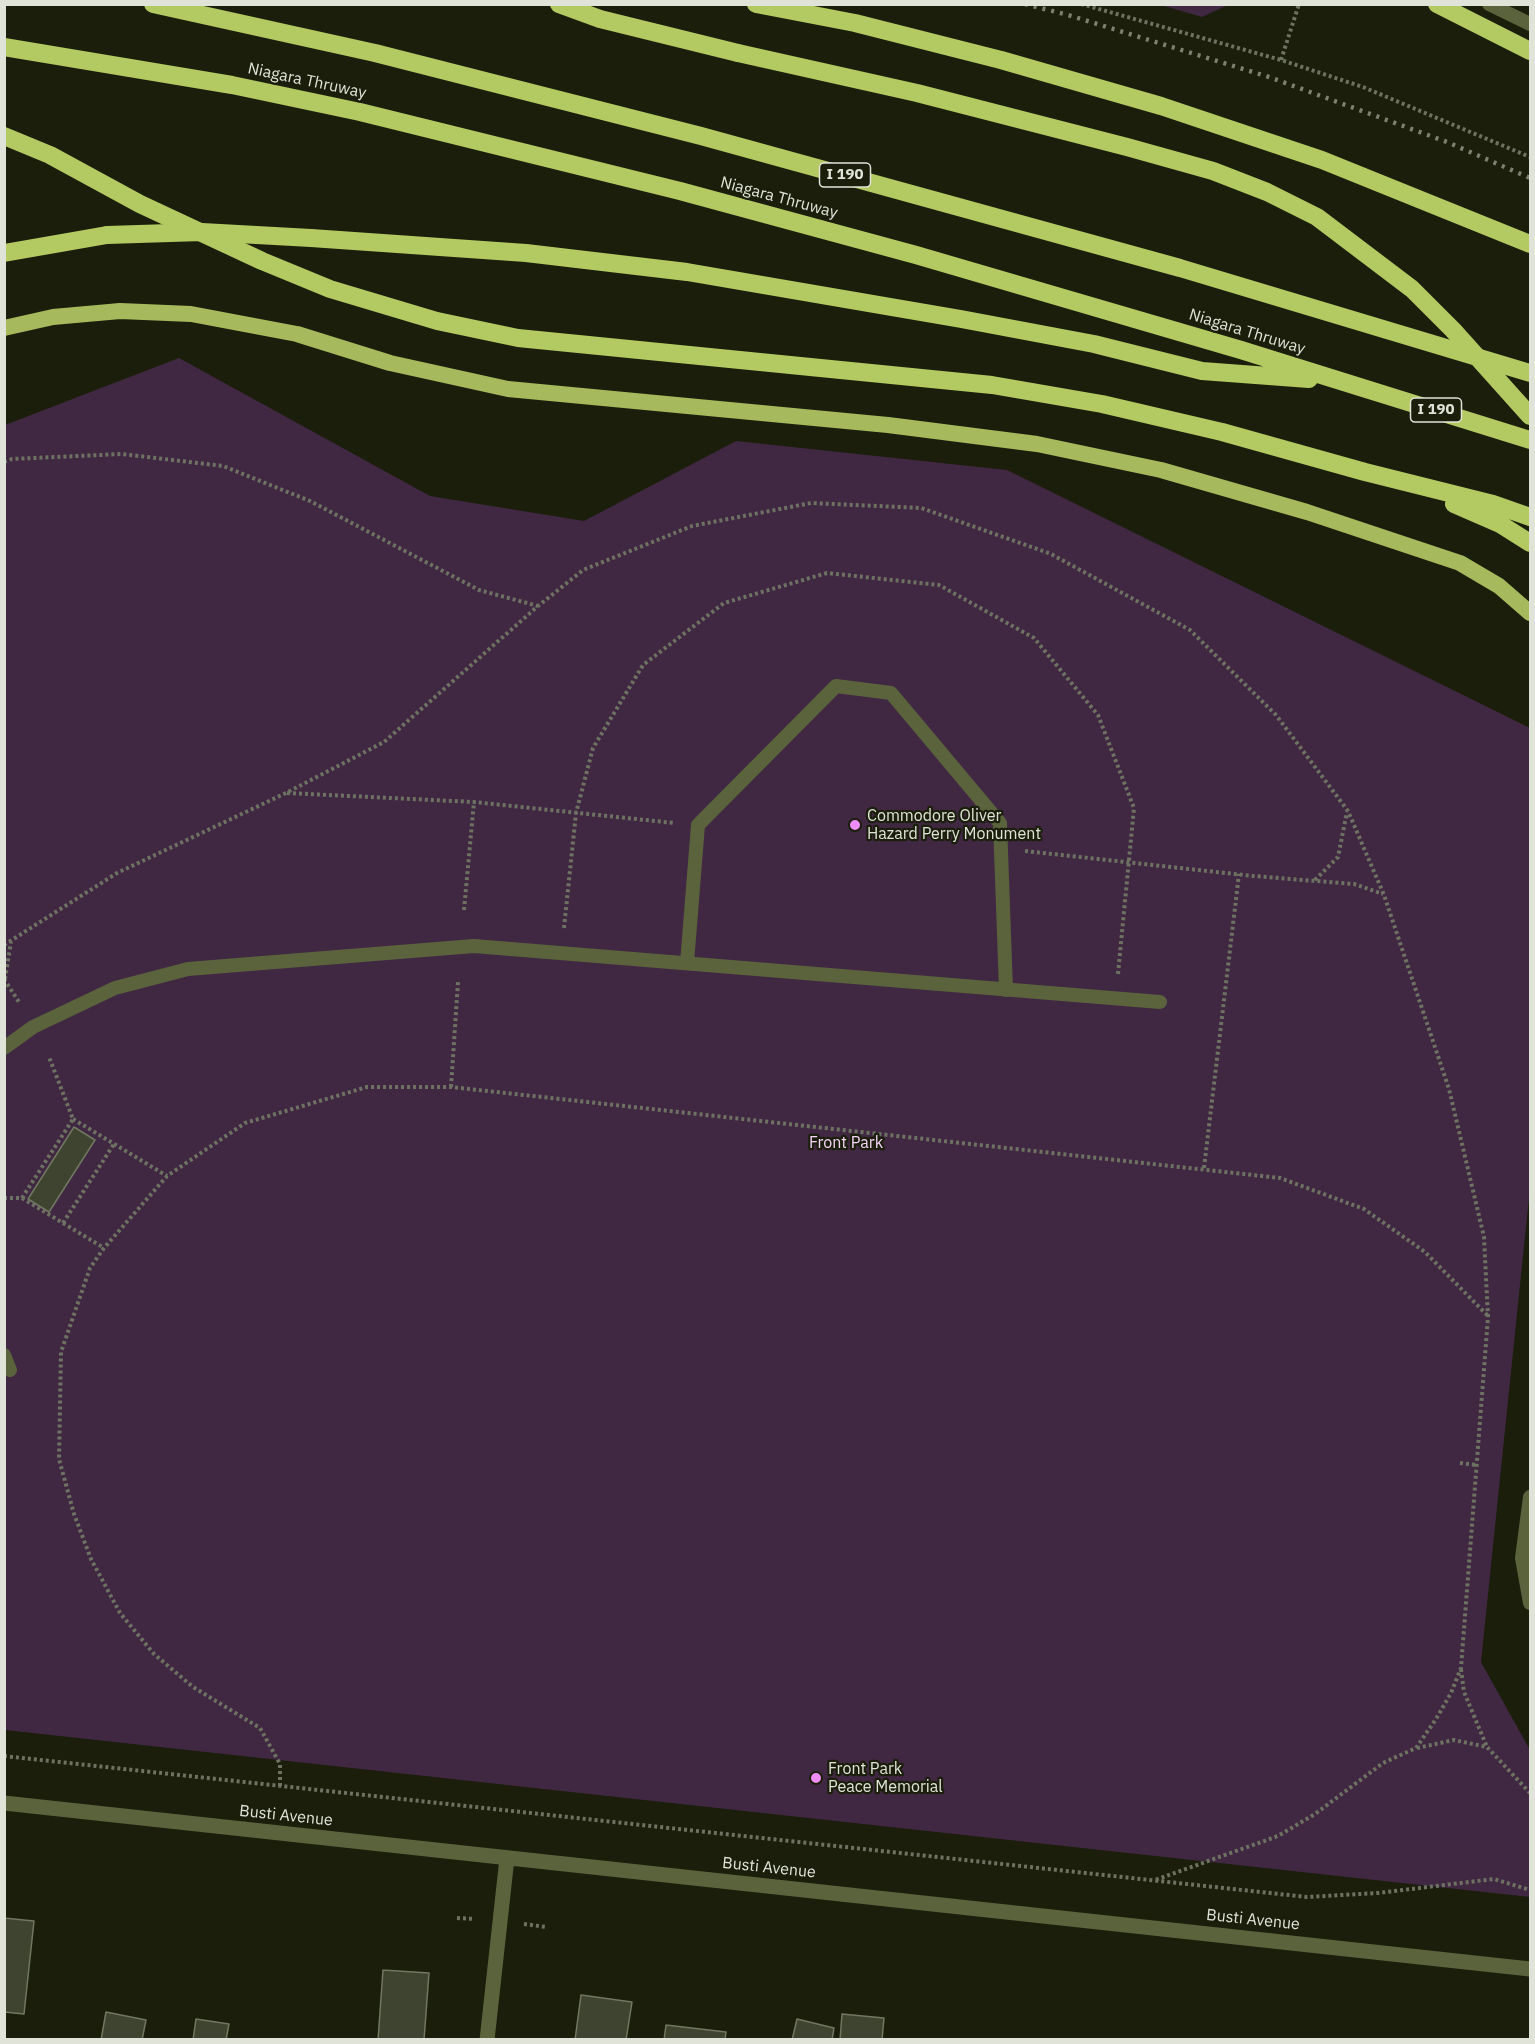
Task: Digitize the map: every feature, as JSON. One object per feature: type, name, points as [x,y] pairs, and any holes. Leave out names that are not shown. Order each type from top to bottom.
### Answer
[{"type":"highway","name":"I 190","points":[[153,4],[375,53],[701,136],[1180,268],[1530,373]]},
{"type":"highway","points":[[559,4],[600,20],[917,93],[1127,147],[1213,171],[1267,192],[1317,217],[1412,289],[1453,330],[1530,416]]},
{"type":"highway","points":[[756,4],[855,23],[990,57],[1161,106],[1322,160],[1530,244]]},
{"type":"highway","points":[[1437,4],[1530,51]]},
{"type":"highway","name":"Niagara Thruway","points":[[4,47],[232,85],[495,143],[916,255],[1341,381],[1530,440]]},
{"type":"highway","points":[[4,136],[50,155],[140,204],[262,261],[330,289],[437,321],[518,338],[992,384],[1146,414],[1222,432],[1473,499],[1530,518]]},
{"type":"highway","points":[[4,253],[107,235],[202,232],[526,253],[687,273],[961,319],[1094,344],[1202,371],[1341,381]]},
{"type":"highway","points":[[4,328],[53,317],[120,311],[191,314],[297,334],[390,363],[508,389],[876,424],[1037,444],[1184,476],[1307,512],[1460,563],[1499,586],[1530,613]]},
{"type":"highway","points":[[1365,472],[1469,510],[1530,543]]},
{"type":"street","name":"Busti Avenue","points":[[4,1803],[1530,1969]]},
{"type":"street","points":[[487,2040],[507,1858]]},
{"type":"lane","points":[[1490,4],[1530,24]]},
{"type":"lane","points":[[687,963],[698,825],[836,686],[891,693],[1000,823],[1006,990]]},
{"type":"lane","points":[[4,1048],[33,1027],[115,988],[189,969],[474,946],[1160,1002]]},
{"type":"lane","points":[[4,1355],[10,1370]]},
{"type":"lane","points":[[1530,1497],[1522,1558],[1530,1604]]},
{"type":"path","points":[[1081,4],[1281,60],[1363,87],[1530,157]]},
{"type":"path","points":[[1281,60],[1299,4]]},
{"type":"path","points":[[4,462],[12,459],[122,454],[223,466],[310,501],[479,590],[538,606]]},
{"type":"path","points":[[286,793],[474,802],[698,825]]},
{"type":"path","points":[[464,910],[474,802]]},
{"type":"path","points":[[1315,880],[1338,857],[1348,812]]},
{"type":"path","points":[[562,953],[573,834]]},
{"type":"path","points":[[1001,847],[1084,859],[1354,884],[1384,895]]},
{"type":"path","points":[[1204,1168],[1239,873]]},
{"type":"path","points":[[1115,999],[1127,894]]},
{"type":"path","points":[[11,942],[5,979],[19,1002]]},
{"type":"path","points":[[452,1087],[458,982]]},
{"type":"path","points":[[50,1057],[73,1119],[166,1176]]},
{"type":"path","points":[[280,1786],[280,1764],[260,1728],[193,1687],[154,1654],[120,1613],[91,1559],[74,1514],[59,1459],[61,1352],[90,1268],[104,1248],[166,1176],[245,1124],[367,1087],[452,1087],[1280,1178],[1364,1209],[1425,1252],[1488,1317]]},
{"type":"path","points":[[22,1198],[73,1119]]},
{"type":"path","points":[[63,1223],[114,1144]]},
{"type":"path","points":[[4,1198],[22,1198],[104,1248]]},
{"type":"path","points":[[1460,1463],[1477,1465]]},
{"type":"path","points":[[1461,1668],[1464,1692],[1487,1747],[1530,1793]]},
{"type":"path","points":[[1416,1748],[1454,1740],[1487,1747]]},
{"type":"path","points":[[4,1756],[1307,1897],[1378,1893],[1494,1880],[1530,1890]]},
{"type":"path","points":[[457,1917],[476,1919]]},
{"type":"path","points":[[524,1924],[546,1927]]},
{"type":"green space","points":[[1161,5],[1228,5],[1202,17]]},
{"type":"green space","name":"Front Park","points":[[179,358],[430,496],[584,521],[736,441],[1007,470],[1530,728],[1530,1188],[1481,1662],[1530,1750],[1530,1897],[5,1730],[5,425]]},
{"type":"building","points":[[74,1127],[95,1140],[49,1212],[28,1199]]},
{"type":"building","points":[[4,1918],[34,1921],[24,2014],[4,2012]]},
{"type":"building","points":[[383,1970],[429,1973],[424,2040],[378,2040]]},
{"type":"building","points":[[581,1995],[632,2002],[626,2040],[575,2040]]},
{"type":"building","points":[[106,2012],[146,2020],[142,2040],[101,2040]]},
{"type":"building","points":[[842,2014],[884,2018],[882,2040],[840,2040]]},
{"type":"building","points":[[196,2019],[229,2024],[226,2040],[193,2040]]},
{"type":"building","points":[[797,2019],[834,2028],[832,2040],[792,2040]]},
{"type":"building","points":[[666,2025],[726,2032],[725,2040],[664,2040]]},
{"type":"railway","points":[[1025,4],[1269,77],[1447,142],[1530,178]]},
{"type":"place","name":"Commodore Oliver Hazard Perry Monument","points":[[855,825]]},
{"type":"place","name":"Front Park Peace Memorial","points":[[816,1778]]}]
